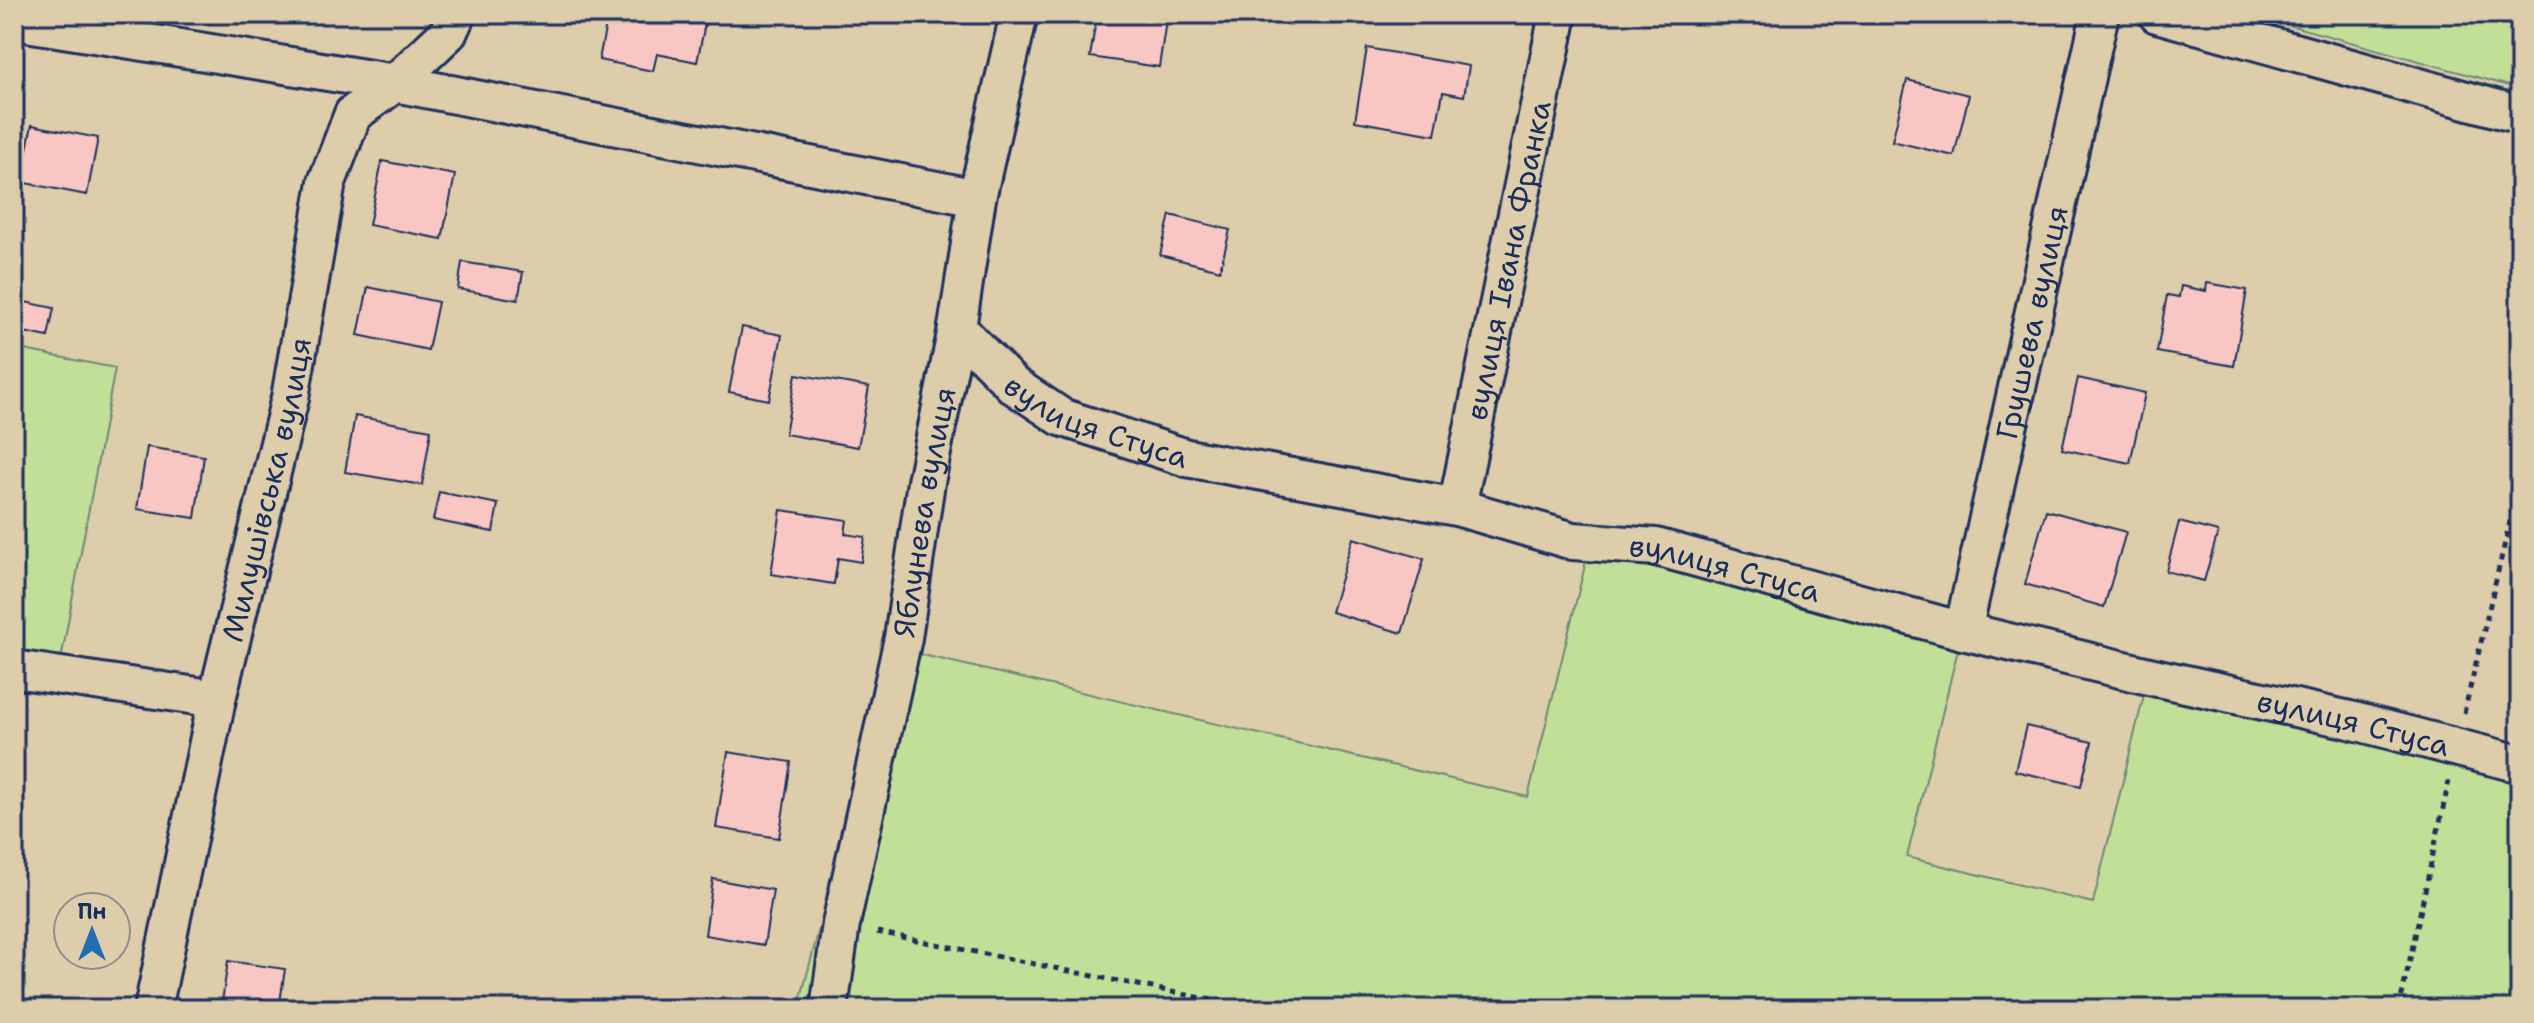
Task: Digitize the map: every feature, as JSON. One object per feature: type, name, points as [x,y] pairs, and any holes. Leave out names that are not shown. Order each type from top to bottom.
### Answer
[{"type":"street","name":"Милушівська вулиця","points":[[153,1009],[217,699],[290,398],[327,182],[353,114],[395,83],[448,33],[457,14]]},
{"type":"street","name":"Яблунева вулиця","points":[[829,1009],[841,924],[903,638],[926,482],[957,328],[977,198],[1019,14]]},
{"type":"street","name":"вулиця Івана Франка","points":[[1457,507],[1558,14]]},
{"type":"street","name":"Грушева вулиця","points":[[1963,631],[2100,14]]},
{"type":"street","points":[[2157,14],[2520,115]]},
{"type":"street","points":[[14,21],[395,83],[977,198]]},
{"type":"street","name":"вулиця Стуса","points":[[957,328],[1013,385],[1061,417],[1187,458],[1457,507],[1573,541],[1656,547],[1963,631],[2350,720],[2520,764]]},
{"type":"street","points":[[14,669],[217,699]]},
{"type":"path","points":[[841,924],[1256,1009]]},
{"type":"green space","points":[[2249,14],[2520,14],[2520,89]]},
{"type":"green space","points":[[14,348],[115,368],[61,660],[14,650]]},
{"type":"green space","points":[[1587,557],[1653,562],[1959,645],[1907,857],[2093,903],[2145,691],[2452,761],[2520,784],[2520,1009],[798,1009],[893,648],[1528,797]]},
{"type":"building","points":[[608,14],[707,14],[697,62],[657,54],[653,71],[599,60]]},
{"type":"building","points":[[1097,14],[1167,14],[1159,67],[1090,57]]},
{"type":"building","points":[[1367,48],[1469,66],[1464,96],[1443,92],[1435,135],[1355,121]]},
{"type":"building","points":[[1907,80],[1969,95],[1954,156],[1892,141]]},
{"type":"building","points":[[32,125],[98,138],[87,195],[20,182]]},
{"type":"building","points":[[382,161],[455,175],[442,239],[369,225]]},
{"type":"building","points":[[1170,215],[1230,230],[1220,270],[1160,255]]},
{"type":"building","points":[[462,262],[523,272],[518,300],[458,289]]},
{"type":"building","points":[[2207,283],[2247,290],[2234,366],[2157,352],[2167,295],[2179,297],[2181,286],[2206,291]]},
{"type":"building","points":[[368,287],[438,302],[428,350],[358,335]]},
{"type":"building","points":[[15,300],[54,308],[48,337],[14,330]]},
{"type":"building","points":[[742,327],[782,335],[769,400],[729,392]]},
{"type":"building","points":[[796,374],[869,387],[858,447],[785,434]]},
{"type":"building","points":[[2078,378],[2145,393],[2130,463],[2062,449]]},
{"type":"building","points":[[355,416],[431,430],[422,485],[345,472]]},
{"type":"building","points":[[147,447],[204,456],[195,518],[137,509]]},
{"type":"building","points":[[439,492],[498,504],[493,532],[433,520]]},
{"type":"building","points":[[781,510],[847,520],[845,534],[865,537],[861,562],[838,558],[834,584],[771,574]]},
{"type":"building","points":[[2046,510],[2126,532],[2104,607],[2025,584]]},
{"type":"building","points":[[2179,522],[2218,532],[2204,581],[2166,571]]},
{"type":"building","points":[[1353,538],[1424,559],[1402,633],[1331,612]]},
{"type":"building","points":[[2026,726],[2092,742],[2081,786],[2015,771]]},
{"type":"building","points":[[728,752],[791,762],[779,838],[716,828]]},
{"type":"building","points":[[713,879],[773,890],[764,945],[705,935]]},
{"type":"building","points":[[228,961],[285,969],[279,1009],[221,1009]]}]
